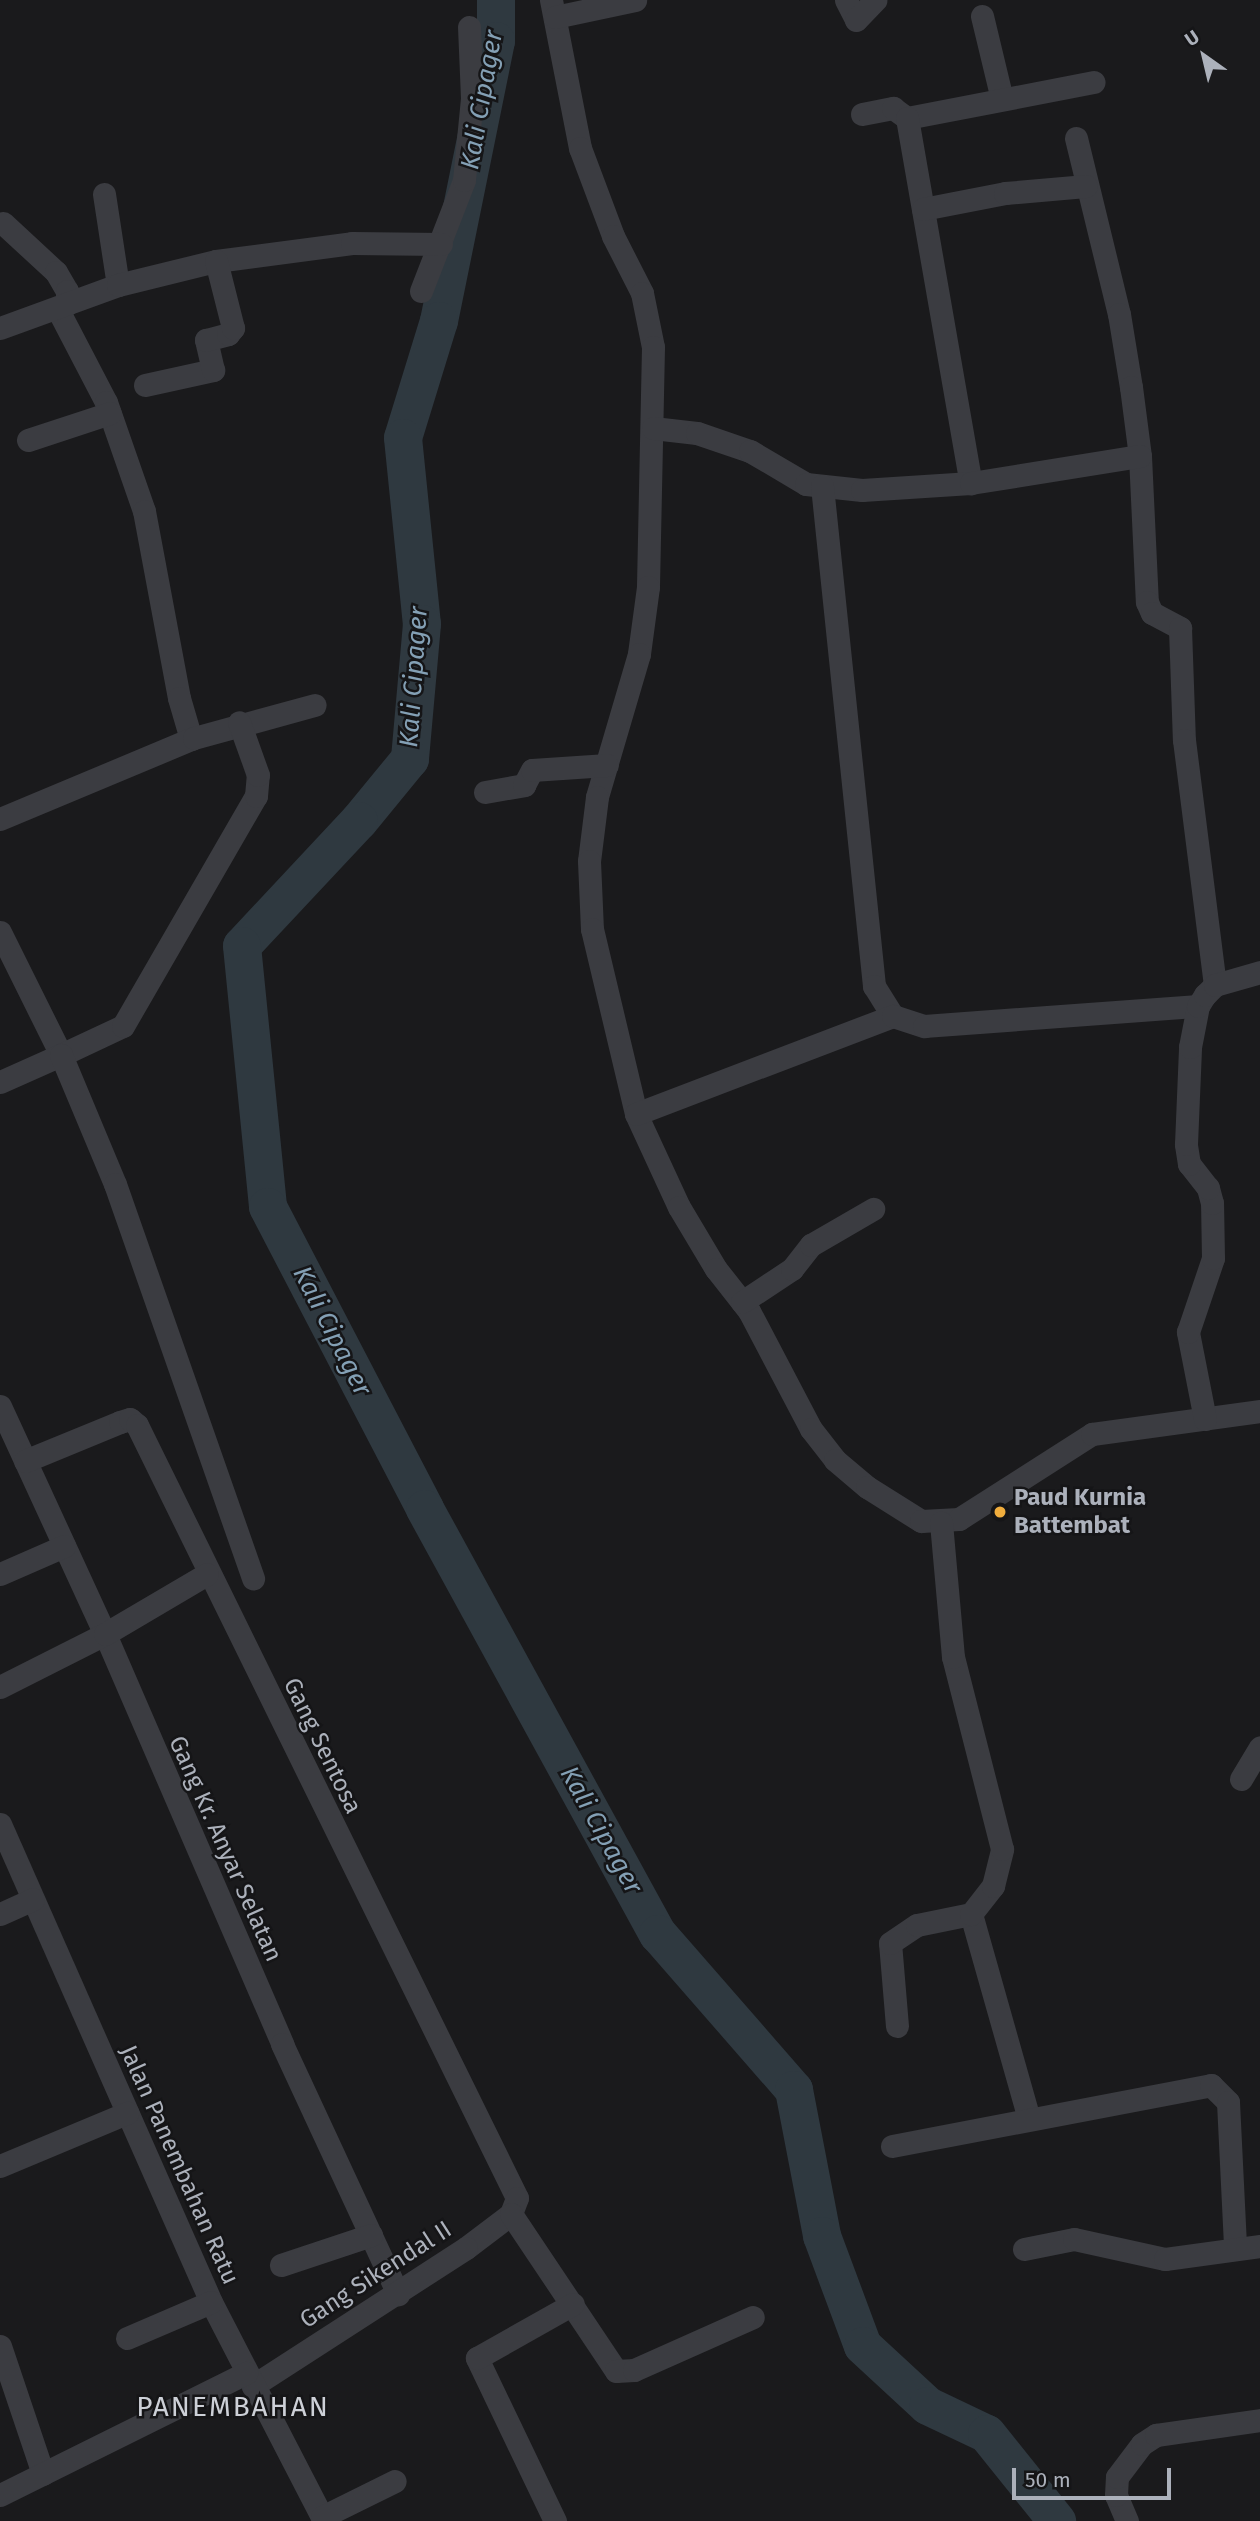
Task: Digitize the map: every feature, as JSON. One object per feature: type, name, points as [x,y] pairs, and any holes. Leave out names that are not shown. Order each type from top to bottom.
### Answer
[{"type":"street","points":[[635,0],[553,8],[580,148],[613,236],[642,293],[653,347],[648,587],[639,654],[597,797],[589,861],[592,929],[636,1114],[693,1234],[742,1302],[811,1429],[835,1460],[921,1521],[941,1523],[976,1509],[1092,1434],[1260,1411]]},
{"type":"street","points":[[846,0],[856,20],[875,0]]},
{"type":"street","points":[[982,16],[1002,99]]},
{"type":"street","points":[[421,292],[460,195],[468,154],[473,62],[468,27]]},
{"type":"street","points":[[907,118],[1094,82]]},
{"type":"street","points":[[862,114],[893,108],[907,118],[971,483]]},
{"type":"street","points":[[1076,138],[1119,314],[1140,456],[1147,602],[1152,613],[1180,628],[1184,740],[1215,985]]},
{"type":"street","points":[[923,209],[1005,193],[1086,186]]},
{"type":"street","points":[[104,194],[118,285]]},
{"type":"street","points":[[3,223],[57,272],[67,291],[62,306],[110,413],[153,540],[169,647],[191,739]]},
{"type":"street","points":[[0,328],[118,285],[216,261],[352,243],[441,244]]},
{"type":"street","points":[[145,385],[213,370],[206,340],[228,334],[233,328],[216,261]]},
{"type":"street","points":[[28,440],[110,413]]},
{"type":"street","points":[[653,428],[697,433],[750,451],[806,484],[862,490],[971,483],[1140,456]]},
{"type":"street","points":[[822,486],[874,986],[893,1016]]},
{"type":"street","points":[[0,819],[191,739],[239,722],[315,705]]},
{"type":"street","points":[[0,1082],[109,1035],[129,1020],[256,796],[258,775],[239,722]]},
{"type":"street","points":[[485,792],[524,785],[532,770],[607,765]]},
{"type":"street","points":[[0,932],[61,1055],[115,1184],[253,1579]]},
{"type":"street","points":[[1205,1419],[1188,1332],[1213,1258],[1210,1196],[1189,1164],[1186,1144],[1187,1073],[1198,1006],[1215,985],[1260,972]]},
{"type":"street","points":[[636,1114],[893,1016],[924,1026],[1198,1006]]},
{"type":"street","points":[[742,1302],[792,1269],[811,1245],[873,1209]]},
{"type":"street","name":"Gang Kr. Anyar Selatan","points":[[4,1415],[104,1634],[196,1853],[398,2294]]},
{"type":"street","name":"Gang Sentosa","points":[[25,1461],[130,1419],[136,1424],[514,2206],[616,2371],[634,2370],[753,2318]]},
{"type":"street","points":[[897,2026],[890,1943],[917,1925],[971,1914],[993,1886],[1002,1849],[953,1657],[941,1523]]},
{"type":"street","points":[[0,1574],[64,1546]]},
{"type":"street","points":[[0,1687],[104,1634],[207,1574]]},
{"type":"street","points":[[1241,1779],[1260,1747]]},
{"type":"street","name":"Jalan Panembahan Ratu","points":[[0,1824],[211,2302],[323,2519]]},
{"type":"street","points":[[0,1914],[33,1899]]},
{"type":"street","points":[[971,1914],[1029,2119]]},
{"type":"street","points":[[892,2146],[1029,2119],[1216,2090],[1230,2120],[1217,2249]]},
{"type":"street","points":[[0,2166],[127,2113]]},
{"type":"street","name":"Gang Sikendal II","points":[[0,2495],[250,2380],[398,2294],[514,2206]]},
{"type":"street","points":[[281,2265],[371,2235]]},
{"type":"street","points":[[1024,2249],[1074,2239],[1165,2259],[1217,2249],[1260,2246]]},
{"type":"street","points":[[127,2338],[211,2302]]},
{"type":"street","points":[[555,2521],[477,2358],[573,2304]]},
{"type":"street","points":[[0,2346],[43,2474]]},
{"type":"street","points":[[1126,2521],[1116,2495],[1117,2477],[1142,2444],[1156,2435],[1260,2420]]},
{"type":"street","points":[[323,2519],[395,2481]]},
{"type":"waterway","name":"Kali Cipager","points":[[496,0],[496,41],[439,321],[403,438],[422,624],[410,759],[359,821],[242,946],[268,1207],[425,1509],[658,1934],[794,2090],[822,2236],[863,2346],[928,2406],[987,2434],[1057,2521]]},
{"type":"place","name":"Paud Kurnia Battembat","points":[[1000,1512]]},
{"type":"district","name":"PANEMBAHAN","points":[[233,2407]]}]
